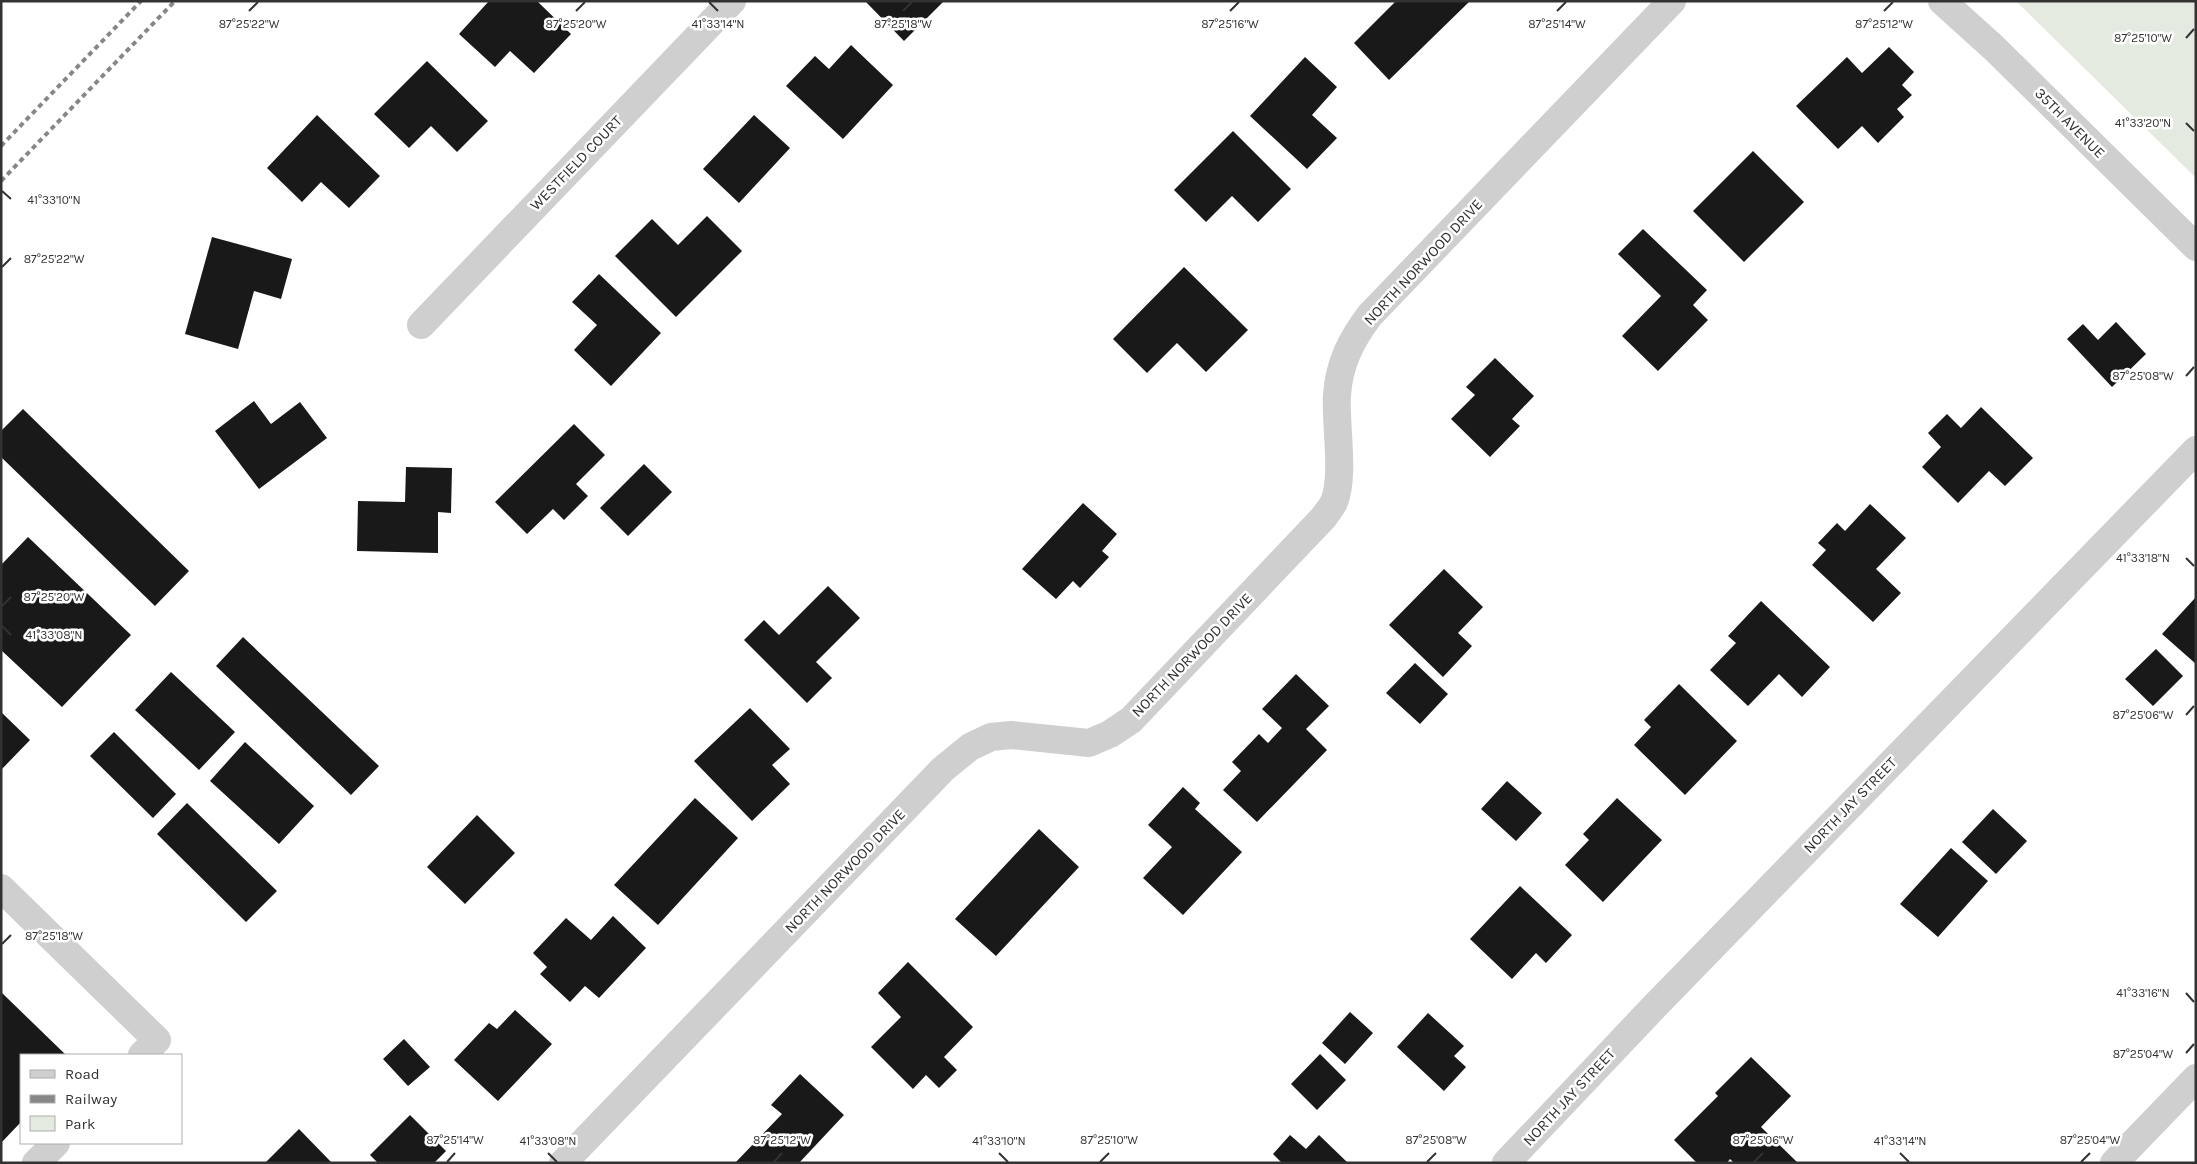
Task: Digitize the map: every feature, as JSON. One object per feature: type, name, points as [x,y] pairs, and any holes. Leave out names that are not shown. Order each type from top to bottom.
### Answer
[{"type":"street","name":"WESTFIELD COURT","points":[[421,325],[732,1]]},
{"type":"street","name":"NORTH NORWOOD DRIVE","points":[[564,1163],[943,769],[970,747],[991,737],[1011,735],[1089,743],[1110,734],[1131,720],[1145,706],[1324,518],[1334,502],[1338,485],[1337,395],[1346,352],[1370,315],[1672,1]]},
{"type":"street","name":"35TH AVENUE","points":[[1942,1],[1994,48],[2196,247]]},
{"type":"street","name":"NORTH JAY STREET","points":[[1506,1163],[1658,1002],[2196,450]]},
{"type":"street","points":[[1,888],[157,1040],[143,1054]]},
{"type":"street","points":[[2114,1163],[2196,1078]]},
{"type":"street","points":[[36,1163],[55,1144]]},
{"type":"green space","points":[[2016,1],[2196,1],[2196,178]]},
{"type":"building","points":[[489,1],[537,1],[571,34],[534,73],[510,51],[495,67],[459,34]]},
{"type":"building","points":[[865,1],[944,1],[904,41]]},
{"type":"building","points":[[1396,1],[1470,1],[1389,80],[1354,43]]},
{"type":"building","points":[[851,45],[893,85],[843,139],[786,86],[815,56],[829,69]]},
{"type":"building","points":[[1889,47],[1914,72],[1902,85],[1912,95],[1897,109],[1904,117],[1878,143],[1862,126],[1838,149],[1796,106],[1847,57],[1862,73]]},
{"type":"building","points":[[1305,57],[1337,87],[1312,115],[1337,138],[1307,169],[1250,116]]},
{"type":"building","points":[[427,61],[488,121],[457,152],[431,126],[409,148],[374,114]]},
{"type":"building","points":[[317,115],[380,176],[349,208],[321,182],[302,202],[267,168]]},
{"type":"building","points":[[754,115],[790,148],[739,203],[703,169]]},
{"type":"building","points":[[1233,131],[1291,189],[1258,222],[1232,196],[1206,222],[1174,190]]},
{"type":"building","points":[[1753,151],[1804,202],[1744,262],[1693,211]]},
{"type":"building","points":[[707,216],[742,251],[676,317],[615,256],[652,219],[678,245]]},
{"type":"building","points":[[1643,229],[1707,290],[1693,305],[1708,320],[1658,371],[1622,336],[1661,296],[1618,254]]},
{"type":"building","points":[[212,237],[292,259],[281,299],[254,291],[238,349],[185,334]]},
{"type":"building","points":[[1184,267],[1248,330],[1206,372],[1177,343],[1147,373],[1113,339]]},
{"type":"building","points":[[599,274],[661,333],[611,386],[574,350],[597,325],[572,302]]},
{"type":"building","points":[[2116,322],[2146,354],[2112,387],[2067,339],[2083,324],[2098,340]]},
{"type":"building","points":[[1495,358],[1534,396],[1512,419],[1520,426],[1490,457],[1451,419],[1475,395],[1466,387]]},
{"type":"building","points":[[254,401],[271,424],[300,402],[327,438],[259,489],[215,431]]},
{"type":"building","points":[[1981,407],[2033,458],[2005,486],[1989,471],[1958,503],[1922,467],[1941,447],[1928,433],[1947,414],[1961,428]]},
{"type":"building","points":[[23,409],[189,571],[155,606],[1,457],[1,431]]},
{"type":"building","points":[[574,424],[605,455],[576,484],[588,496],[564,520],[553,509],[527,534],[495,502]]},
{"type":"building","points":[[644,464],[672,492],[628,536],[600,508]]},
{"type":"building","points":[[406,467],[452,468],[451,513],[438,512],[438,553],[357,551],[358,501],[405,502]]},
{"type":"building","points":[[1083,503],[1117,534],[1102,551],[1109,557],[1080,588],[1073,581],[1056,599],[1022,569]]},
{"type":"building","points":[[1870,504],[1906,538],[1876,569],[1901,593],[1873,622],[1812,565],[1826,550],[1818,543],[1837,523],[1845,531]]},
{"type":"building","points":[[28,537],[131,635],[62,707],[1,650],[1,565]]},
{"type":"building","points":[[1444,569],[1483,607],[1458,633],[1472,646],[1443,677],[1389,625]]},
{"type":"building","points":[[828,586],[860,618],[816,662],[832,678],[807,703],[744,640],[764,620],[779,635]]},
{"type":"building","points":[[2196,597],[2196,664],[2162,634]]},
{"type":"building","points":[[1761,601],[1830,667],[1802,697],[1779,674],[1748,706],[1710,670],[1736,643],[1728,636]]},
{"type":"building","points":[[243,637],[379,766],[351,795],[216,666]]},
{"type":"building","points":[[2156,649],[2183,676],[2153,706],[2125,679]]},
{"type":"building","points":[[1415,663],[1448,694],[1420,724],[1386,693]]},
{"type":"building","points":[[171,672],[235,732],[199,770],[135,710]]},
{"type":"building","points":[[1296,674],[1329,706],[1306,729],[1327,750],[1257,822],[1223,790],[1241,771],[1232,762],[1259,734],[1268,743],[1282,728],[1262,709]]},
{"type":"building","points":[[1679,684],[1737,741],[1685,795],[1634,745],[1651,727],[1644,720]]},
{"type":"building","points":[[750,708],[790,749],[772,765],[790,784],[752,821],[694,761]]},
{"type":"building","points":[[1,712],[30,740],[1,770]]},
{"type":"building","points":[[114,732],[176,794],[153,818],[90,756]]},
{"type":"building","points":[[245,742],[314,806],[279,844],[210,781]]},
{"type":"building","points":[[1507,781],[1542,813],[1516,841],[1481,809]]},
{"type":"building","points":[[1183,787],[1200,803],[1195,809],[1242,852],[1183,915],[1143,878],[1172,847],[1148,825]]},
{"type":"building","points":[[695,798],[738,838],[658,925],[614,885]]},
{"type":"building","points":[[1617,798],[1662,840],[1603,902],[1565,865],[1589,840],[1583,834]]},
{"type":"building","points":[[187,803],[277,891],[246,922],[157,834]]},
{"type":"building","points":[[1993,809],[2027,841],[1996,874],[1962,842]]},
{"type":"building","points":[[477,815],[515,853],[465,904],[427,867]]},
{"type":"building","points":[[1039,829],[1079,867],[996,956],[955,919]]},
{"type":"building","points":[[1951,848],[1988,881],[1938,937],[1900,904]]},
{"type":"building","points":[[1520,886],[1572,935],[1546,963],[1536,953],[1512,979],[1470,939]]},
{"type":"building","points":[[613,916],[646,948],[599,998],[585,986],[570,1002],[540,974],[547,967],[533,953],[566,918],[591,940]]},
{"type":"building","points":[[908,962],[973,1027],[944,1057],[957,1070],[939,1088],[926,1075],[913,1089],[871,1047],[901,1017],[878,993]]},
{"type":"building","points":[[1,992],[65,1054],[20,1054],[20,1123],[1,1143]]},
{"type":"building","points":[[515,1010],[552,1044],[498,1101],[454,1060],[489,1023],[497,1029]]},
{"type":"building","points":[[1350,1012],[1373,1033],[1345,1064],[1322,1043]]},
{"type":"building","points":[[1428,1013],[1464,1046],[1454,1056],[1466,1067],[1444,1091],[1397,1047]]},
{"type":"building","points":[[404,1039],[430,1067],[408,1086],[383,1059]]},
{"type":"building","points":[[1320,1054],[1346,1080],[1317,1110],[1291,1084]]},
{"type":"building","points":[[1751,1057],[1791,1096],[1761,1127],[1798,1163],[1734,1163],[1730,1159],[1727,1163],[1697,1163],[1674,1140],[1718,1096],[1715,1093]]},
{"type":"building","points":[[800,1074],[844,1115],[799,1163],[735,1163],[782,1114],[771,1105]]},
{"type":"building","points":[[410,1115],[446,1151],[434,1163],[378,1163],[370,1155]]},
{"type":"building","points":[[299,1129],[332,1163],[265,1163]]},
{"type":"building","points":[[1290,1135],[1306,1149],[1319,1135],[1348,1163],[1282,1163],[1273,1154]]},
{"type":"railway","points":[[1,146],[141,1]]},
{"type":"railway","points":[[1,181],[175,1]]}]
